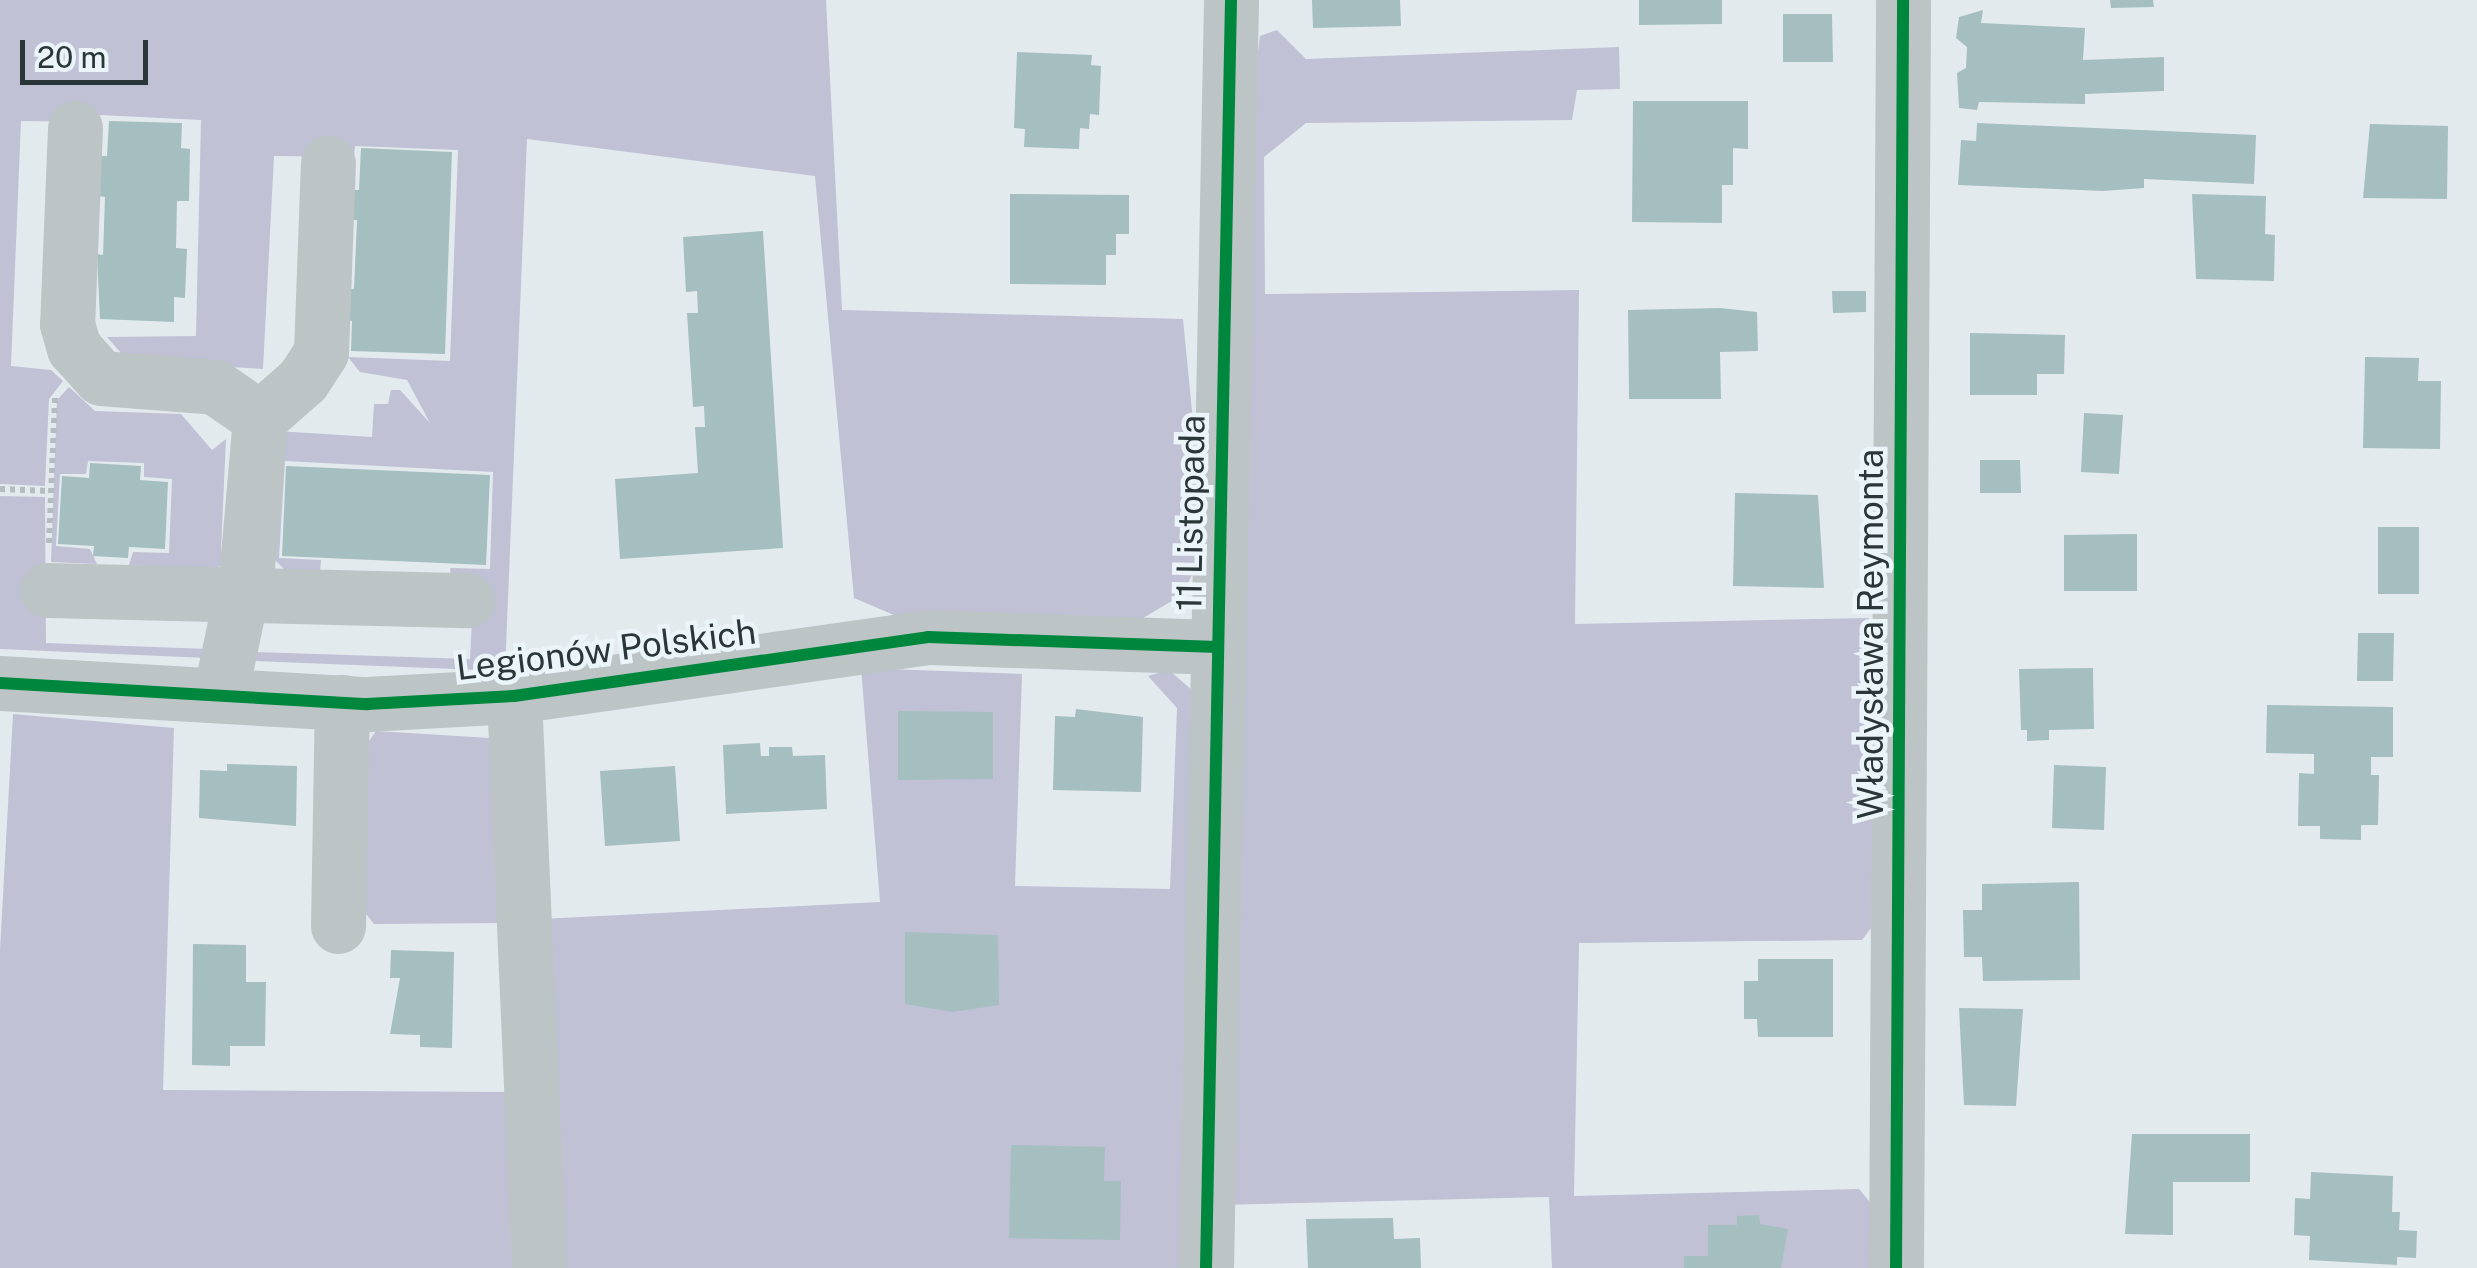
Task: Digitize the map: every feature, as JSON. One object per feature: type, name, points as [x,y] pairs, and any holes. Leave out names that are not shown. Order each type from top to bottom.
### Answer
[{"type":"street","name":"11 Listopada","points":[[1206,1268],[1231,0]]},
{"type":"street","name":"Władysława Reymonta","points":[[1896,1268],[1904,0]]},
{"type":"street","points":[[75,128],[67,324],[85,361],[101,378],[215,387],[260,418]]},
{"type":"street","points":[[220,695],[240,590],[260,418],[303,380],[321,352],[328,163]]},
{"type":"street","points":[[48,590],[240,590],[466,600]]},
{"type":"street","name":"Legionów Polskich","points":[[0,683],[342,702],[514,696],[928,637],[1218,647]]},
{"type":"street","points":[[514,696],[539,1268]]},
{"type":"street","points":[[338,926],[342,702]]},
{"type":"path","points":[[48,590],[54,398],[85,361]]},
{"type":"path","points":[[0,490],[50,491]]},
{"type":"shaded area","points":[[0,0],[826,0],[842,310],[1183,319],[1199,482],[1194,571],[1182,595],[1143,618],[908,621],[854,598],[815,176],[527,139],[505,671],[254,661],[255,652],[470,659],[474,580],[451,578],[450,568],[490,569],[493,472],[285,461],[279,558],[321,560],[320,572],[288,573],[269,554],[277,431],[372,437],[374,404],[388,404],[391,390],[400,390],[430,423],[407,380],[360,372],[348,357],[450,361],[458,150],[355,146],[354,157],[274,156],[263,369],[128,361],[107,337],[196,336],[201,120],[100,115],[99,122],[21,121],[11,366],[51,370],[63,381],[49,399],[45,486],[0,484]]},
{"type":"shaded area","points":[[1277,30],[1306,59],[1619,47],[1620,89],[1577,90],[1572,120],[1306,123],[1264,157],[1265,294],[1579,290],[1575,624],[1869,618],[1874,924],[1862,940],[1579,943],[1574,1196],[1859,1189],[1879,1213],[1880,1268],[1552,1268],[1549,1197],[1220,1205],[1249,124],[1260,36]]},
{"type":"shaded area","points":[[69,387],[95,411],[181,414],[212,450],[226,439],[221,551],[236,551],[215,570],[129,565],[133,552],[169,553],[172,479],[144,477],[144,463],[88,461],[86,474],[60,474],[56,546],[90,549],[97,564],[51,562],[57,400]]},
{"type":"shaded area","points":[[0,496],[45,497],[46,643],[208,649],[207,658],[0,649]]},
{"type":"shaded area","points":[[861,668],[1022,674],[1015,886],[1170,889],[1177,708],[1148,676],[1169,670],[1193,691],[1189,1268],[556,1268],[541,919],[880,902]]},
{"type":"shaded area","points":[[13,714],[174,728],[163,1090],[512,1092],[525,1268],[0,1268],[0,950]]},
{"type":"shaded area","points":[[376,731],[506,739],[511,923],[374,924],[355,900],[358,757]]},
{"type":"building","points":[[1312,0],[1400,0],[1401,26],[1313,28]]},
{"type":"building","points":[[1639,0],[1722,0],[1722,24],[1639,25]]},
{"type":"building","points":[[2110,0],[2153,0],[2154,7],[2111,8]]},
{"type":"building","points":[[1983,10],[1981,23],[2085,28],[2083,60],[2164,57],[2164,91],[2085,94],[2085,104],[1979,102],[1977,110],[1959,108],[1957,73],[1966,68],[1967,47],[1956,38],[1959,17]]},
{"type":"building","points":[[1783,14],[1832,14],[1833,62],[1783,62]]},
{"type":"building","points":[[1017,52],[1092,55],[1091,65],[1101,66],[1099,115],[1090,114],[1089,129],[1080,128],[1079,149],[1024,147],[1025,129],[1014,128]]},
{"type":"building","points":[[1633,101],[1748,101],[1748,149],[1733,148],[1733,185],[1722,185],[1722,223],[1632,222]]},
{"type":"building","points":[[109,121],[182,123],[181,148],[190,149],[189,201],[177,201],[176,248],[187,249],[185,298],[174,297],[174,322],[100,319],[97,254],[103,255],[105,197],[98,196],[100,156],[107,156]]},
{"type":"building","points":[[1977,123],[2256,135],[2254,184],[2144,179],[2144,188],[2103,191],[1958,185],[1961,140],[1976,141]]},
{"type":"building","points":[[2370,124],[2448,126],[2447,199],[2363,198]]},
{"type":"building","points":[[361,148],[452,152],[445,354],[351,351],[352,321],[338,320],[339,289],[354,289],[357,220],[344,220],[345,190],[359,190]]},
{"type":"building","points":[[1010,194],[1129,195],[1129,234],[1116,234],[1116,255],[1106,255],[1106,285],[1010,284]]},
{"type":"building","points":[[2192,194],[2266,196],[2265,234],[2275,235],[2274,281],[2196,279]]},
{"type":"building","points":[[763,231],[783,548],[620,559],[615,479],[698,473],[695,427],[705,427],[704,406],[693,407],[687,313],[698,313],[697,291],[686,292],[683,237]]},
{"type":"building","points":[[1832,291],[1866,291],[1866,312],[1833,313]]},
{"type":"building","points":[[1720,308],[1757,312],[1758,351],[1720,352],[1721,399],[1629,399],[1628,310]]},
{"type":"building","points":[[1970,333],[2065,335],[2064,374],[2037,374],[2037,395],[1970,395]]},
{"type":"building","points":[[2365,357],[2419,358],[2418,381],[2441,381],[2440,449],[2363,448]]},
{"type":"building","points":[[2084,413],[2123,415],[2119,474],[2081,472]]},
{"type":"building","points":[[1980,460],[2020,460],[2021,493],[1980,493]]},
{"type":"building","points":[[90,463],[141,466],[140,480],[168,482],[165,549],[129,547],[128,558],[93,556],[94,546],[58,544],[62,476],[89,478]]},
{"type":"building","points":[[286,466],[490,475],[486,565],[282,556]]},
{"type":"building","points":[[1735,493],[1818,495],[1824,588],[1733,586]]},
{"type":"building","points":[[2378,527],[2419,527],[2419,594],[2378,594]]},
{"type":"building","points":[[2137,534],[2137,591],[2064,591],[2064,535]]},
{"type":"building","points":[[2358,633],[2394,633],[2393,681],[2357,681]]},
{"type":"building","points":[[2093,668],[2094,729],[2049,730],[2049,740],[2027,741],[2027,730],[2021,730],[2019,669]]},
{"type":"building","points":[[2267,705],[2393,707],[2393,757],[2371,757],[2371,775],[2379,775],[2378,825],[2361,825],[2361,840],[2320,839],[2320,826],[2298,826],[2299,773],[2314,774],[2314,754],[2266,753]]},
{"type":"building","points":[[1076,709],[1143,717],[1141,792],[1053,790],[1055,716],[1075,717]]},
{"type":"building","points":[[898,711],[993,712],[993,779],[898,780]]},
{"type":"building","points":[[760,743],[761,756],[769,756],[769,747],[792,747],[793,756],[825,755],[827,809],[726,814],[723,745]]},
{"type":"building","points":[[227,764],[297,766],[296,826],[199,818],[200,770],[227,771]]},
{"type":"building","points":[[2054,765],[2106,767],[2104,830],[2052,828]]},
{"type":"building","points":[[675,766],[680,841],[605,846],[600,771]]},
{"type":"building","points":[[2079,882],[2080,980],[1983,981],[1982,957],[1964,957],[1963,910],[1982,910],[1982,884]]},
{"type":"building","points":[[905,932],[998,935],[999,1005],[953,1012],[905,1004]]},
{"type":"building","points":[[193,944],[246,945],[246,982],[266,982],[265,1046],[230,1046],[230,1066],[192,1065]]},
{"type":"building","points":[[391,950],[454,952],[452,1048],[420,1047],[420,1035],[390,1034],[400,978],[390,978]]},
{"type":"building","points":[[1758,959],[1833,959],[1833,1037],[1758,1037],[1757,1019],[1744,1019],[1744,981],[1758,981]]},
{"type":"building","points":[[1959,1008],[2023,1009],[2016,1106],[1964,1105]]},
{"type":"building","points":[[2132,1134],[2250,1134],[2250,1182],[2173,1182],[2173,1235],[2125,1234]]},
{"type":"building","points":[[1011,1145],[1105,1147],[1104,1181],[1121,1181],[1120,1240],[1009,1238]]},
{"type":"building","points":[[2311,1172],[2393,1176],[2392,1212],[2400,1212],[2399,1230],[2417,1231],[2416,1258],[2397,1257],[2397,1265],[2309,1260],[2310,1236],[2294,1235],[2295,1198],[2310,1199]]},
{"type":"building","points":[[1759,1215],[1760,1224],[1788,1229],[1781,1268],[1684,1268],[1684,1256],[1708,1256],[1708,1225],[1737,1225],[1737,1216]]},
{"type":"building","points":[[1393,1218],[1394,1239],[1420,1238],[1421,1268],[1308,1268],[1306,1219]]},
{"type":"cycle path","points":[[1206,1268],[1231,0]]},
{"type":"cycle path","points":[[1896,1268],[1903,0]]},
{"type":"cycle path","points":[[0,683],[367,704],[514,696],[928,637],[1218,647]]}]
